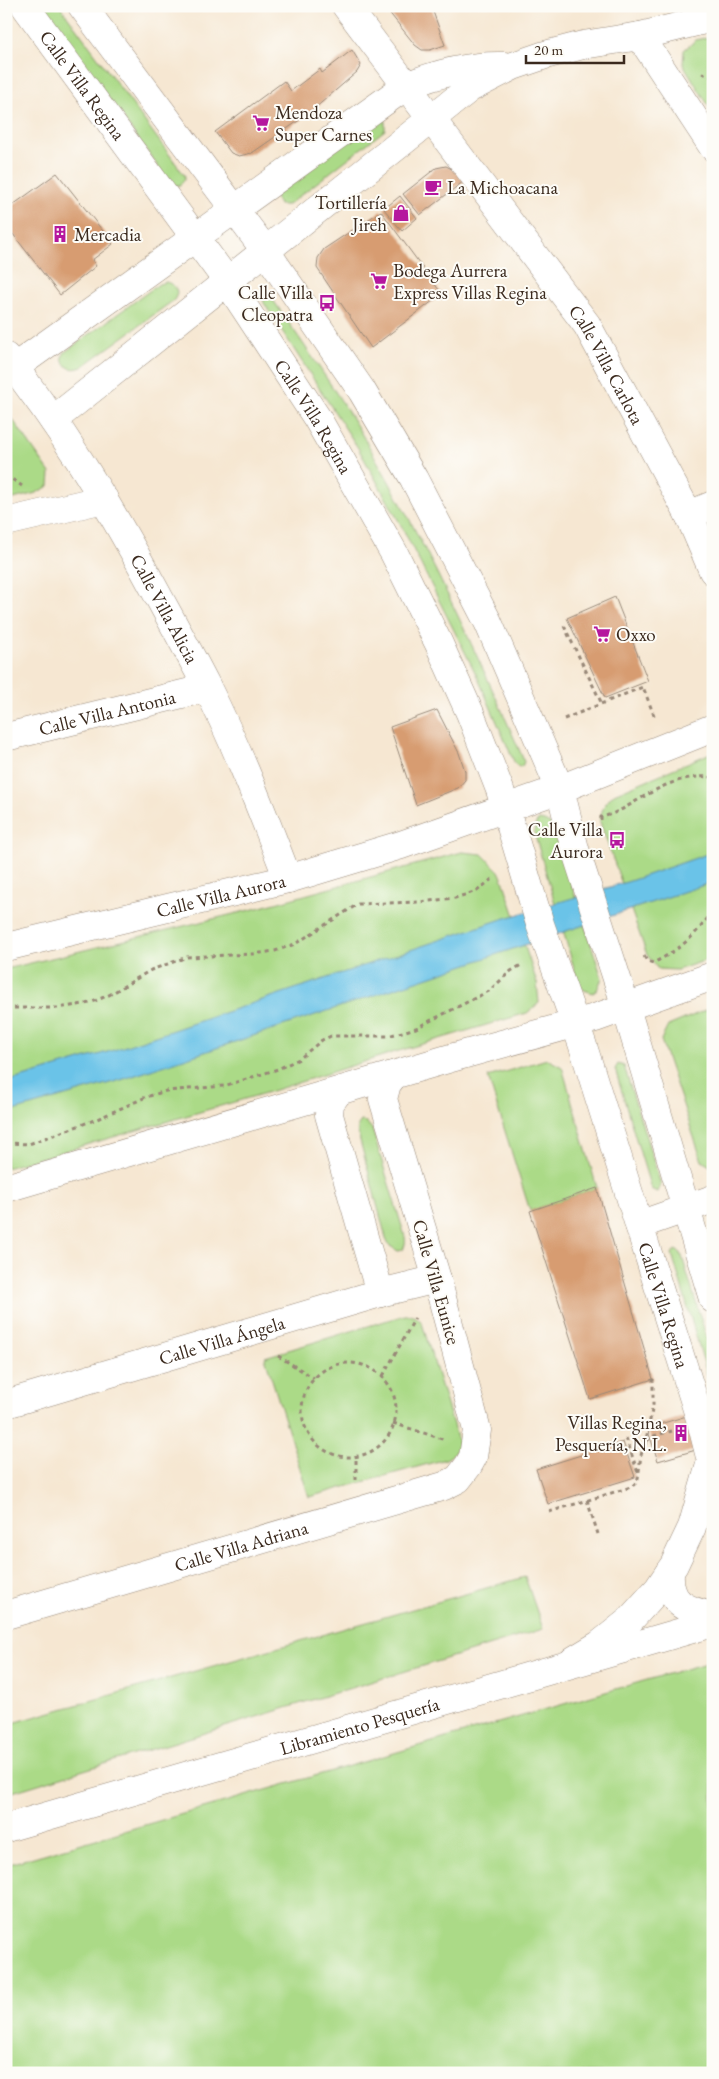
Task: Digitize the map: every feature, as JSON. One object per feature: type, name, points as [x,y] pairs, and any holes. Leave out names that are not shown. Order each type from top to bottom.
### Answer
[{"type":"street","name":"Calle Villa Regina","points":[[25,6],[227,281],[317,418],[394,554],[470,713],[532,799],[578,857],[607,949],[600,1016],[639,1225],[701,1422],[711,1461],[704,1527],[658,1589],[629,1621],[599,1645],[568,1664]]},
{"type":"street","name":"Calle Villa Regina","points":[[82,6],[265,250],[362,391],[414,479],[488,622],[536,731],[532,799],[512,875],[553,963],[600,1016],[686,1209],[713,1299]]},
{"type":"street","name":"Calle Villa Carlota","points":[[346,6],[587,325],[701,510],[713,571]]},
{"type":"street","points":[[53,420],[431,119],[451,101],[470,88],[513,66],[583,45],[640,36],[713,18]]},
{"type":"street","points":[[640,36],[713,147]]},
{"type":"street","points":[[10,362],[196,238],[406,86],[443,72],[470,67],[513,66]]},
{"type":"street","name":"Calle Villa Alicia","points":[[10,362],[53,420],[104,499],[207,688],[246,772],[288,879]]},
{"type":"street","points":[[6,522],[104,499]]},
{"type":"street","name":"Calle Villa Antonia","points":[[6,737],[207,688]]},
{"type":"street","name":"Calle Villa Aurora","points":[[6,947],[288,879],[401,845],[532,799],[713,728]]},
{"type":"street","points":[[6,1188],[306,1100],[342,1097],[389,1087],[713,976]]},
{"type":"street","name":"Calle Villa Eunice","points":[[389,1087],[477,1430],[472,1458]]},
{"type":"street","points":[[342,1097],[380,1293]]},
{"type":"street","points":[[639,1225],[713,1199]]},
{"type":"street","name":"Calle Villa Ángela","points":[[6,1404],[380,1293],[437,1279]]},
{"type":"street","name":"Calle Villa Adriana","points":[[6,1614],[444,1486],[458,1479],[472,1458]]},
{"type":"street","points":[[670,1571],[669,1584],[677,1602],[685,1607],[713,1616]]},
{"type":"street","name":"Libramiento Pesquería","points":[[6,1828],[713,1623]]},
{"type":"path","points":[[699,72],[713,77]]},
{"type":"path","points":[[564,626],[602,704]]},
{"type":"path","points":[[536,731],[643,687],[667,746]]},
{"type":"path","points":[[600,822],[601,817],[613,815],[660,787],[677,780],[713,777]]},
{"type":"path","points":[[6,1008],[58,1008],[90,1003],[109,995],[151,970],[187,957],[253,954],[275,951],[295,944],[358,904],[369,902],[420,902],[455,898],[477,891],[492,879],[512,875]]},
{"type":"path","points":[[641,949],[650,963],[670,954],[688,941],[713,911]]},
{"type":"path","points":[[6,1143],[28,1144],[97,1119],[146,1096],[166,1091],[224,1086],[270,1072],[299,1059],[322,1040],[331,1036],[388,1036],[416,1028],[489,991],[511,971],[524,963]]},
{"type":"path","points":[[383,1376],[437,1279]]},
{"type":"path","points":[[340,1363],[356,1363],[370,1367],[383,1376],[391,1388],[396,1403],[396,1418],[391,1432],[381,1444],[368,1453],[352,1457],[336,1455],[322,1448],[310,1437],[303,1422],[302,1407],[306,1392],[314,1378],[326,1368],[340,1363]]},
{"type":"path","points":[[549,1512],[631,1487],[637,1482],[654,1394],[650,1369]]},
{"type":"path","points":[[645,1445],[650,1438],[701,1422]]},
{"type":"path","points":[[393,1424],[472,1458]]},
{"type":"path","points":[[647,1433],[650,1438]]},
{"type":"path","points":[[626,1438],[639,1476]]},
{"type":"path","points":[[587,1500],[598,1534]]},
{"type":"green space","points":[[41,6],[60,6],[185,176],[181,184],[177,186],[171,184]]},
{"type":"green space","points":[[713,36],[713,113],[683,64],[684,50],[696,40]]},
{"type":"green space","points":[[381,116],[385,120],[385,130],[288,205],[279,205],[275,197],[276,192]]},
{"type":"green space","points":[[166,282],[177,291],[174,300],[82,367],[69,368],[65,364],[62,357],[65,352],[159,284]]},
{"type":"green space","points":[[268,296],[271,297],[344,406],[410,519],[486,676],[522,756],[524,762],[522,766],[519,767],[515,764],[477,676],[401,525],[358,448],[264,303],[263,299]]},
{"type":"green space","points":[[6,410],[50,473],[49,486],[36,493],[6,501]]},
{"type":"green space","points":[[713,752],[713,958],[677,970],[658,969],[647,955],[600,822],[601,814],[604,806],[614,794]]},
{"type":"green space","points":[[539,820],[552,825],[602,978],[597,990],[593,993],[584,990],[579,985],[534,832],[536,823]]},
{"type":"green space","points":[[462,852],[482,854],[499,871],[503,880],[537,983],[539,1003],[527,1013],[269,1092],[6,1168],[6,969],[250,910]]},
{"type":"green space","points":[[713,1007],[713,1168],[702,1161],[661,1040],[668,1026]]},
{"type":"green space","points":[[547,1059],[562,1067],[597,1188],[530,1211],[488,1077]]},
{"type":"green space","points":[[618,1064],[624,1066],[661,1185],[657,1192],[651,1189],[615,1069]]},
{"type":"green space","points":[[361,1121],[366,1122],[372,1129],[405,1235],[403,1250],[398,1251],[390,1246],[386,1238],[358,1133],[358,1125]]},
{"type":"green space","points":[[675,1250],[681,1253],[713,1359],[713,1394],[672,1254]]},
{"type":"green space","points":[[405,1315],[415,1316],[422,1323],[458,1441],[455,1452],[446,1459],[309,1497],[265,1357]]},
{"type":"green space","points":[[525,1577],[543,1629],[6,1794],[6,1725]]},
{"type":"green space","points":[[713,1661],[713,2073],[6,2073],[6,1865]]},
{"type":"water","points":[[713,852],[713,882],[124,1079],[6,1113],[6,1082],[114,1050],[499,920],[630,881]]},
{"type":"building","points":[[384,6],[431,6],[445,45],[430,50],[422,50],[415,45]]},
{"type":"building","name":"Mendoza Super Carnes","points":[[352,50],[361,65],[357,72],[307,115],[252,153],[239,156],[231,153],[215,132],[284,81],[291,91],[320,69],[322,73]]},
{"type":"building","name":"La Michoacana","points":[[446,166],[454,170],[464,181],[420,215],[403,194],[436,168]]},
{"type":"building","name":"Mercadia","points":[[57,173],[113,244],[92,260],[96,266],[60,295],[6,225],[6,210]]},
{"type":"building","name":"Tortillería Jireh","points":[[400,196],[417,218],[402,231],[384,209]]},
{"type":"building","name":"Bodega Aurrera Express Villas Regina","points":[[381,211],[442,294],[371,348],[317,268],[318,258],[324,249]]},
{"type":"building","name":"Oxxo","points":[[615,597],[648,681],[605,698],[567,618]]},
{"type":"building","points":[[437,710],[459,753],[465,771],[465,780],[458,788],[416,805],[390,727]]},
{"type":"building","points":[[597,1188],[653,1379],[590,1399],[530,1211]]},
{"type":"building","name":"Villas Regina, Pesquería, N.L.","points":[[713,1408],[713,1445],[658,1461],[647,1428]]},
{"type":"building","points":[[623,1442],[635,1477],[548,1504],[536,1469]]},
{"type":"place","name":"Mendoza Super Carnes","points":[[261,123]]},
{"type":"place","name":"La Michoacana","points":[[433,187]]},
{"type":"place","name":"Tortillería Jireh","points":[[401,213]]},
{"type":"place","name":"Mercadia","points":[[60,234]]},
{"type":"place","name":"Bodega Aurrera Express Villas Regina","points":[[379,281]]},
{"type":"place","name":"Calle Villa Cleopatra","points":[[327,303]]},
{"type":"place","name":"Oxxo","points":[[602,634]]},
{"type":"place","name":"Calle Villa Aurora","points":[[617,840]]},
{"type":"place","name":"Villas Regina, Pesquería, N.L.","points":[[681,1433]]}]
